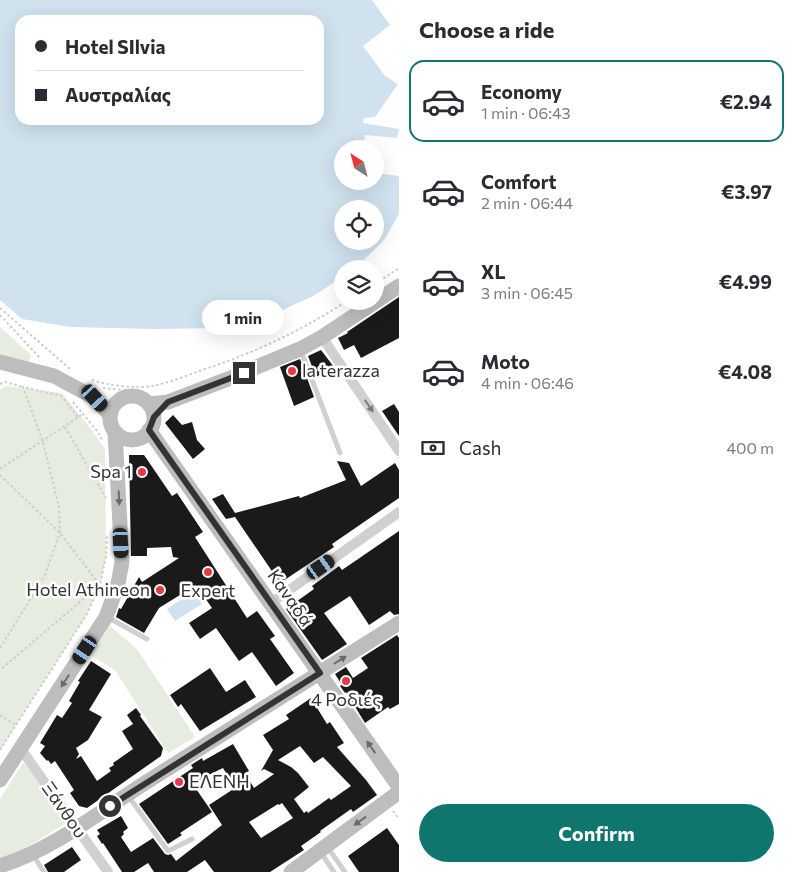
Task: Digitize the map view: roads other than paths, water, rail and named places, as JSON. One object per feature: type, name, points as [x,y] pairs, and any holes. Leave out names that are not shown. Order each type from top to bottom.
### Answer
[{"type":"street","points":[[150,411],[300,349],[322,337],[399,286]]},
{"type":"street","points":[[322,337],[399,451]]},
{"type":"street","points":[[0,362],[54,376],[97,393],[113,408]]},
{"type":"street","points":[[129,396],[143,399],[150,411],[144,435],[131,439],[124,438],[116,432],[110,422],[113,408],[129,396]]},
{"type":"street","name":"Καναδά","points":[[150,411],[271,603],[399,787]]},
{"type":"street","points":[[0,780],[106,617],[118,584],[122,562],[116,432]]},
{"type":"street","points":[[271,603],[399,512]]},
{"type":"street","points":[[0,866],[31,853],[78,828],[399,623]]},
{"type":"street","name":"Ξάνθου","points":[[21,749],[108,872]]},
{"type":"street","points":[[292,872],[399,792]]},
{"type":"lane","points":[[300,349],[340,453]]},
{"type":"lane","points":[[106,617],[147,639]]},
{"type":"lane","points":[[127,795],[168,851],[192,839]]},
{"type":"lane","points":[[322,848],[334,872]]},
{"type":"lane","points":[[322,848],[345,872]]},
{"type":"lane","points":[[31,853],[44,872]]},
{"type":"water","points":[[0,0],[372,0],[390,25],[363,46],[385,76],[398,84],[375,117],[364,118],[363,123],[399,129],[397,138],[365,135],[364,140],[334,140],[334,190],[384,190],[384,174],[399,176],[399,214],[384,240],[384,200],[334,200],[334,250],[374,250],[364,260],[334,260],[334,282],[315,295],[276,313],[226,328],[70,327],[22,319],[0,300]]},
{"type":"water","points":[[194,591],[202,604],[175,621],[167,609]]},
{"type":"place","name":"la terazza","points":[[292,371]]},
{"type":"place","name":"Spa 1","points":[[142,472]]},
{"type":"place","name":"Expert","points":[[208,572]]},
{"type":"place","name":"Hotel Athineon","points":[[160,590]]},
{"type":"place","name":"4 Ροδιές","points":[[346,681]]},
{"type":"place","name":"ΕΛΕΝΗ","points":[[179,782]]}]
